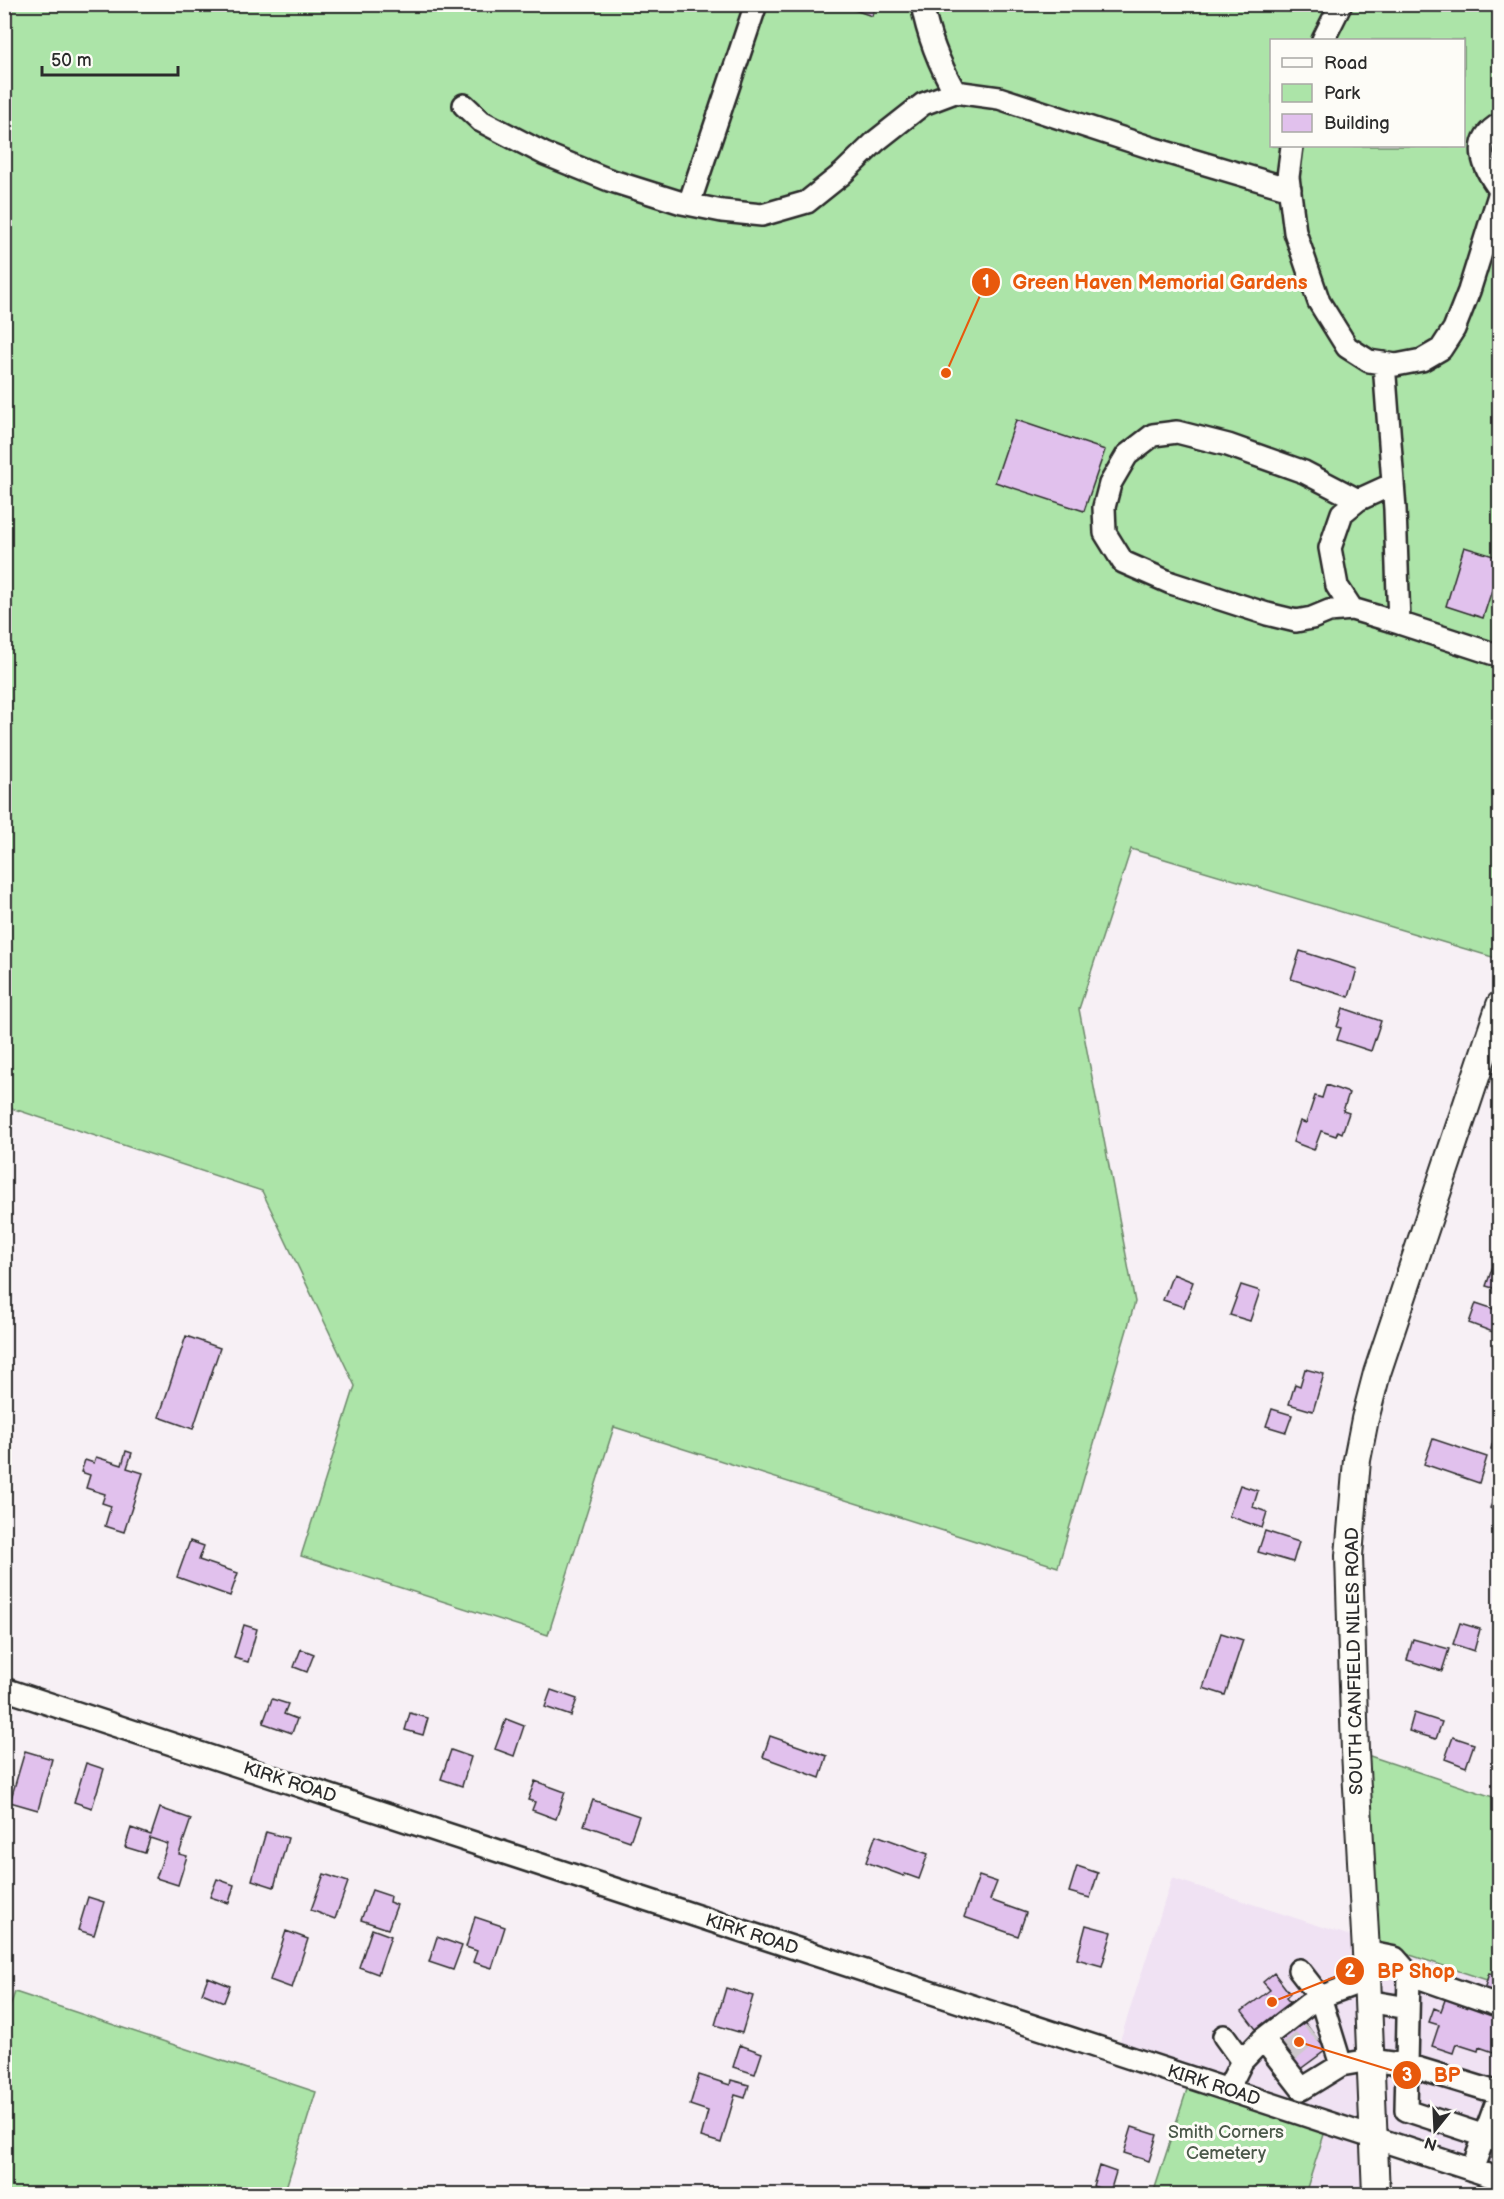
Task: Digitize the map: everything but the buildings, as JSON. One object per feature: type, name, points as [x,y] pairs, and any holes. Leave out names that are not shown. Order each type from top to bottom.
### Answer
[{"type":"main road","name":"SOUTH CANFIELD NILES ROAD","points":[[1376,2194],[1355,1750],[1349,1556],[1357,1460],[1377,1373],[1500,1005]]},
{"type":"street","points":[[689,204],[756,4]]},
{"type":"street","points":[[922,4],[927,31],[944,73],[955,92]]},
{"type":"street","points":[[1324,39],[1341,4]]},
{"type":"street","points":[[464,105],[481,121],[545,154],[609,180],[689,204],[722,211],[762,215],[807,202],[842,174],[876,141],[923,104],[955,92],[999,98],[1290,189]]},
{"type":"street","points":[[1292,147],[1288,177],[1295,232],[1319,302],[1347,347],[1370,361],[1396,365],[1422,360],[1441,349],[1454,329],[1469,291],[1500,191],[1486,172],[1482,157],[1484,141],[1493,128],[1500,124]]},
{"type":"street","points":[[1384,363],[1393,484],[1399,623]]},
{"type":"street","points":[[1358,500],[1304,472],[1228,445],[1177,432],[1153,435],[1126,455],[1110,484],[1104,507],[1105,533],[1123,562],[1171,583],[1267,614],[1296,621],[1329,611],[1352,609],[1500,656]]},
{"type":"street","points":[[1352,609],[1337,586],[1330,548],[1342,513],[1358,500],[1393,484]]},
{"type":"street","name":"KIRK ROAD","points":[[4,1689],[1500,2179]]},
{"type":"street","points":[[1366,1952],[1395,1958],[1409,1974],[1500,2006]]},
{"type":"street","points":[[1299,1970],[1320,1998],[1320,2029],[1341,2065]]},
{"type":"street","points":[[1409,1974],[1406,2110],[1492,2139]]},
{"type":"street","points":[[1228,2089],[1242,2061],[1263,2039],[1306,2005],[1320,1998],[1366,1990],[1408,2008]]},
{"type":"street","points":[[1224,2036],[1242,2061]]},
{"type":"street","points":[[1263,2039],[1282,2057],[1302,2090]]},
{"type":"street","points":[[1290,2110],[1302,2090],[1341,2065],[1370,2070],[1407,2065],[1499,2093],[1492,2139],[1472,2170]]},
{"type":"street","points":[[1370,2070],[1407,2091]]},
{"type":"shaded area","points":[[1172,1878],[1499,1984],[1499,2179],[1373,2137],[1376,2194],[1305,2194],[1328,2122],[1116,2053]]},
{"type":"green space","points":[[5,5],[1499,5],[1499,959],[1131,849],[1079,1009],[1135,1302],[1058,1567],[614,1427],[548,1635],[301,1556],[355,1386],[262,1191],[5,1106]]},
{"type":"green space","points":[[1355,1751],[1499,1799],[1499,1984],[1364,1940]]},
{"type":"green space","points":[[15,1992],[316,2092],[284,2194],[5,2194],[4,2024]]},
{"type":"green space","name":"Smith Corners Cemetery","points":[[1191,2077],[1328,2122],[1305,2194],[1153,2194]]},
{"type":"tunnel","points":[[1287,2054],[1313,2032]]},
{"type":"place","name":"Green Haven Memorial Gardens","points":[[946,373]]},
{"type":"place","name":"BP Shop","points":[[1272,2002]]},
{"type":"place","name":"BP","points":[[1299,2042]]}]
